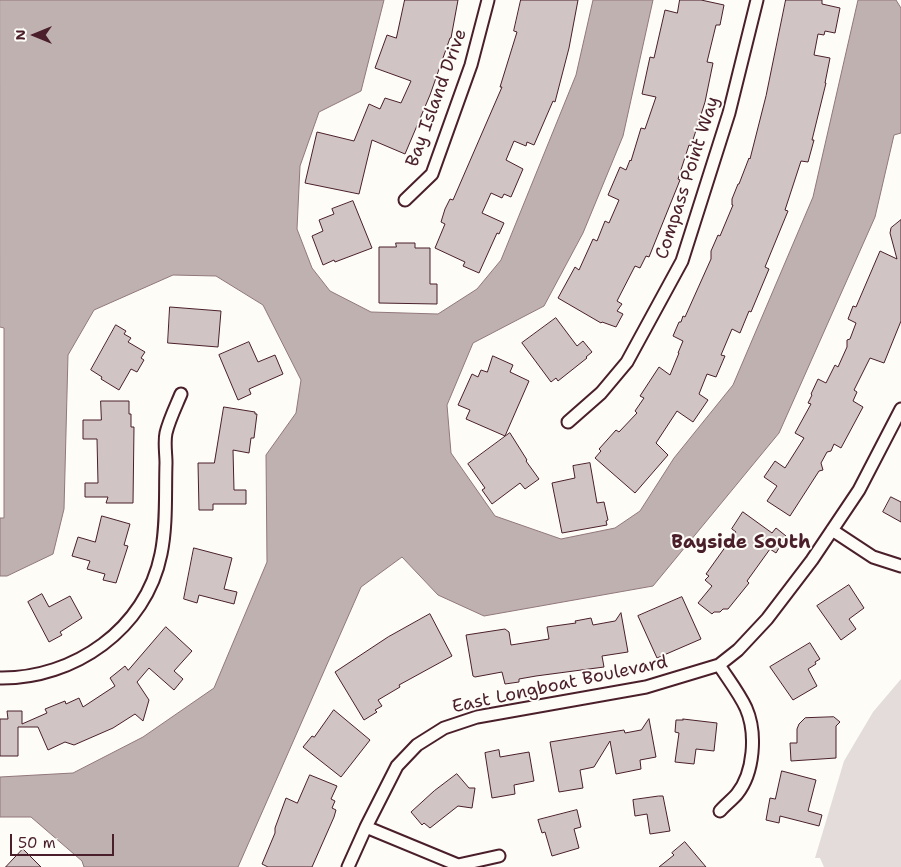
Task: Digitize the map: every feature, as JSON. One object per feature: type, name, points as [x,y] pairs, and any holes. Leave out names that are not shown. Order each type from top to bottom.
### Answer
[{"type":"street","name":"Bay Island Drive","points":[[406,200],[432,174],[471,65],[488,0]]},
{"type":"street","name":"Compass Point Way","points":[[568,422],[601,393],[627,362],[682,261],[729,113],[757,0]]},
{"type":"street","points":[[0,678],[27,677],[75,662],[108,641],[136,611],[155,574],[161,555],[164,531],[166,433],[181,394]]},
{"type":"street","name":"East Longboat Boulevard","points":[[348,867],[397,766],[417,745],[444,728],[477,717],[646,687],[719,665],[738,650],[767,620],[832,530],[859,490],[901,409]]},
{"type":"street","points":[[832,530],[874,557],[901,566]]},
{"type":"street","points":[[719,665],[746,709],[753,736],[752,752],[744,782],[737,794],[720,810]]},
{"type":"street","points":[[366,828],[458,865],[499,856]]},
{"type":"shaded area","points":[[0,0],[384,0],[361,91],[319,112],[300,166],[297,229],[312,268],[330,291],[371,312],[438,314],[477,289],[501,260],[576,75],[593,0],[653,0],[623,136],[583,233],[544,306],[473,343],[447,405],[451,453],[495,516],[561,539],[615,528],[640,511],[674,458],[733,385],[813,197],[858,0],[896,0],[901,8],[901,133],[894,135],[875,217],[779,433],[653,586],[484,616],[438,595],[402,557],[361,587],[238,867],[84,867],[82,861],[31,817],[0,817],[0,777],[73,773],[143,737],[214,688],[267,562],[266,455],[296,413],[301,380],[263,305],[216,276],[173,275],[94,310],[68,355],[64,509],[53,554],[7,576],[0,576],[0,518],[4,518],[4,328],[0,327]]},
{"type":"shaded area","points":[[901,679],[901,867],[824,867],[820,858],[815,858],[844,761],[873,712]]},
{"type":"building","points":[[405,0],[458,0],[451,38],[405,154],[372,140],[359,194],[305,183],[317,132],[354,141],[369,104],[380,109],[385,98],[401,103],[411,81],[375,68],[387,35],[396,38]]},
{"type":"building","points":[[521,0],[578,0],[569,48],[555,102],[553,101],[534,145],[527,142],[526,146],[514,141],[506,160],[523,169],[511,197],[504,194],[502,198],[491,193],[482,213],[504,223],[499,234],[497,233],[479,273],[463,266],[465,262],[435,248],[445,224],[441,222],[445,209],[450,199],[453,200],[502,87],[500,87],[517,32],[514,31]]},
{"type":"building","points":[[680,0],[701,0],[724,5],[720,25],[716,25],[707,62],[713,63],[705,102],[678,179],[680,180],[649,257],[646,256],[640,268],[635,266],[617,301],[622,304],[617,311],[623,314],[616,327],[601,323],[558,298],[575,267],[579,270],[593,239],[597,241],[605,221],[609,223],[619,200],[608,195],[620,167],[626,170],[631,161],[641,128],[645,129],[656,97],[642,94],[650,57],[654,58],[665,10],[677,13]]},
{"type":"building","points":[[786,0],[822,0],[822,4],[840,8],[835,33],[825,31],[824,35],[818,34],[814,55],[830,58],[808,162],[801,161],[785,210],[788,211],[765,267],[769,269],[751,312],[749,311],[740,333],[732,329],[721,355],[725,356],[716,377],[707,374],[699,394],[708,400],[693,422],[677,411],[656,443],[668,455],[635,493],[595,458],[601,451],[599,449],[616,430],[619,432],[637,413],[635,411],[644,398],[640,396],[659,367],[670,375],[683,341],[673,336],[679,322],[681,322],[683,316],[685,317],[711,259],[711,251],[718,235],[720,236],[733,205],[732,199],[750,159],[766,96]]},
{"type":"building","points":[[353,201],[372,248],[323,265],[312,236],[323,231],[319,220],[334,214],[332,209]]},
{"type":"building","points":[[901,220],[901,321],[884,363],[870,358],[854,390],[857,392],[853,401],[863,407],[841,448],[834,444],[831,451],[827,452],[821,463],[823,470],[819,471],[790,516],[767,501],[777,486],[764,477],[775,461],[785,468],[804,438],[795,433],[811,404],[808,403],[818,379],[826,383],[835,365],[838,367],[847,347],[847,340],[850,339],[856,323],[848,319],[853,306],[856,307],[880,251],[897,259],[890,233],[891,228]]},
{"type":"building","points":[[396,243],[415,243],[415,248],[430,248],[430,284],[437,284],[437,304],[379,303],[379,247],[396,247]]},
{"type":"building","points":[[170,307],[221,311],[218,347],[168,343]]},
{"type":"building","points":[[556,318],[577,346],[583,341],[592,352],[558,381],[556,378],[551,382],[522,343]]},
{"type":"building","points":[[116,325],[126,331],[124,334],[131,338],[128,342],[145,352],[141,358],[144,360],[137,372],[131,369],[119,390],[101,379],[102,377],[91,370]]},
{"type":"building","points":[[249,342],[258,362],[275,355],[283,374],[249,389],[251,394],[238,400],[219,355]]},
{"type":"building","points":[[493,356],[513,365],[510,372],[529,381],[505,436],[466,419],[470,410],[458,405],[472,374],[478,377],[481,370],[487,372]]},
{"type":"building","points":[[101,401],[129,401],[131,427],[134,427],[133,503],[106,503],[108,497],[85,497],[85,483],[98,483],[97,439],[83,439],[83,420],[101,420]]},
{"type":"building","points":[[224,407],[255,412],[257,414],[254,438],[251,438],[249,453],[233,450],[234,490],[246,490],[246,504],[213,504],[213,510],[199,510],[198,463],[214,463]]},
{"type":"building","points":[[510,433],[539,479],[525,489],[520,483],[492,504],[482,490],[485,488],[468,464]]},
{"type":"building","points":[[590,463],[597,503],[604,502],[608,520],[606,521],[607,525],[562,533],[552,483],[575,478],[573,466]]},
{"type":"building","points":[[891,497],[901,502],[901,522],[883,512]]},
{"type":"building","points":[[743,512],[772,533],[776,528],[786,536],[776,553],[770,549],[747,581],[749,583],[728,609],[712,614],[698,603],[712,586],[705,580],[709,576],[706,574],[736,532],[732,529]]},
{"type":"building","points":[[102,516],[130,524],[124,545],[128,546],[116,583],[103,580],[105,574],[87,569],[90,561],[72,556],[78,537],[95,542]]},
{"type":"building","points":[[194,548],[232,558],[224,589],[237,592],[234,604],[199,595],[197,603],[184,599]]},
{"type":"building","points":[[849,585],[864,608],[849,619],[856,629],[841,640],[817,606]]},
{"type":"building","points":[[42,594],[49,607],[70,596],[82,618],[60,632],[62,635],[49,642],[28,602]]},
{"type":"building","points":[[682,597],[701,639],[657,658],[638,616]]},
{"type":"building","points":[[621,613],[628,652],[602,656],[604,667],[536,676],[519,679],[519,682],[505,684],[502,672],[473,676],[466,635],[505,629],[509,632],[511,645],[549,639],[547,627],[576,623],[575,621],[591,618],[593,625],[615,621]]},
{"type":"building","points":[[430,614],[452,656],[399,685],[400,687],[378,700],[382,706],[375,710],[377,712],[364,720],[335,672],[388,637]]},
{"type":"building","points":[[166,627],[192,651],[174,671],[183,679],[174,690],[149,668],[137,682],[149,700],[143,721],[135,714],[113,728],[74,745],[65,742],[48,750],[38,727],[18,727],[18,756],[0,756],[0,719],[8,719],[7,711],[22,711],[22,724],[47,713],[45,709],[65,701],[66,704],[79,698],[83,707],[115,686],[110,678],[125,666],[128,670]]},
{"type":"building","points":[[810,643],[820,659],[808,669],[817,686],[793,700],[770,667]]},
{"type":"building","points":[[334,710],[370,740],[341,777],[303,747],[312,736],[314,737]]},
{"type":"building","points":[[834,717],[840,722],[836,726],[836,758],[791,761],[790,743],[797,743],[799,724],[805,718]]},
{"type":"building","points":[[649,719],[656,757],[640,760],[641,769],[616,774],[610,741],[594,767],[580,770],[583,788],[559,792],[550,742],[624,730],[625,733],[641,730]]},
{"type":"building","points":[[683,719],[717,723],[714,751],[696,749],[694,764],[675,762],[679,733],[675,732],[676,720]]},
{"type":"building","points":[[499,750],[500,757],[529,752],[534,781],[514,785],[515,794],[492,798],[485,753]]},
{"type":"building","points":[[782,771],[816,780],[808,811],[822,815],[819,826],[780,816],[779,823],[766,820],[770,798],[775,799]]},
{"type":"building","points":[[457,774],[469,788],[475,788],[472,808],[458,806],[430,828],[424,823],[422,825],[411,812],[434,791]]},
{"type":"building","points":[[310,775],[337,786],[331,799],[335,801],[332,808],[336,810],[334,817],[312,867],[268,867],[262,864],[275,833],[286,798],[297,803]]},
{"type":"building","points":[[663,796],[670,831],[650,834],[647,814],[635,816],[633,800]]},
{"type":"building","points":[[577,810],[581,827],[574,829],[579,848],[552,856],[545,832],[542,833],[538,820]]},
{"type":"building","points":[[685,842],[706,867],[659,867],[674,855],[672,853]]},
{"type":"building","points":[[23,849],[41,867],[6,867]]},
{"type":"district","name":"Bayside South","points":[[741,543]]}]
